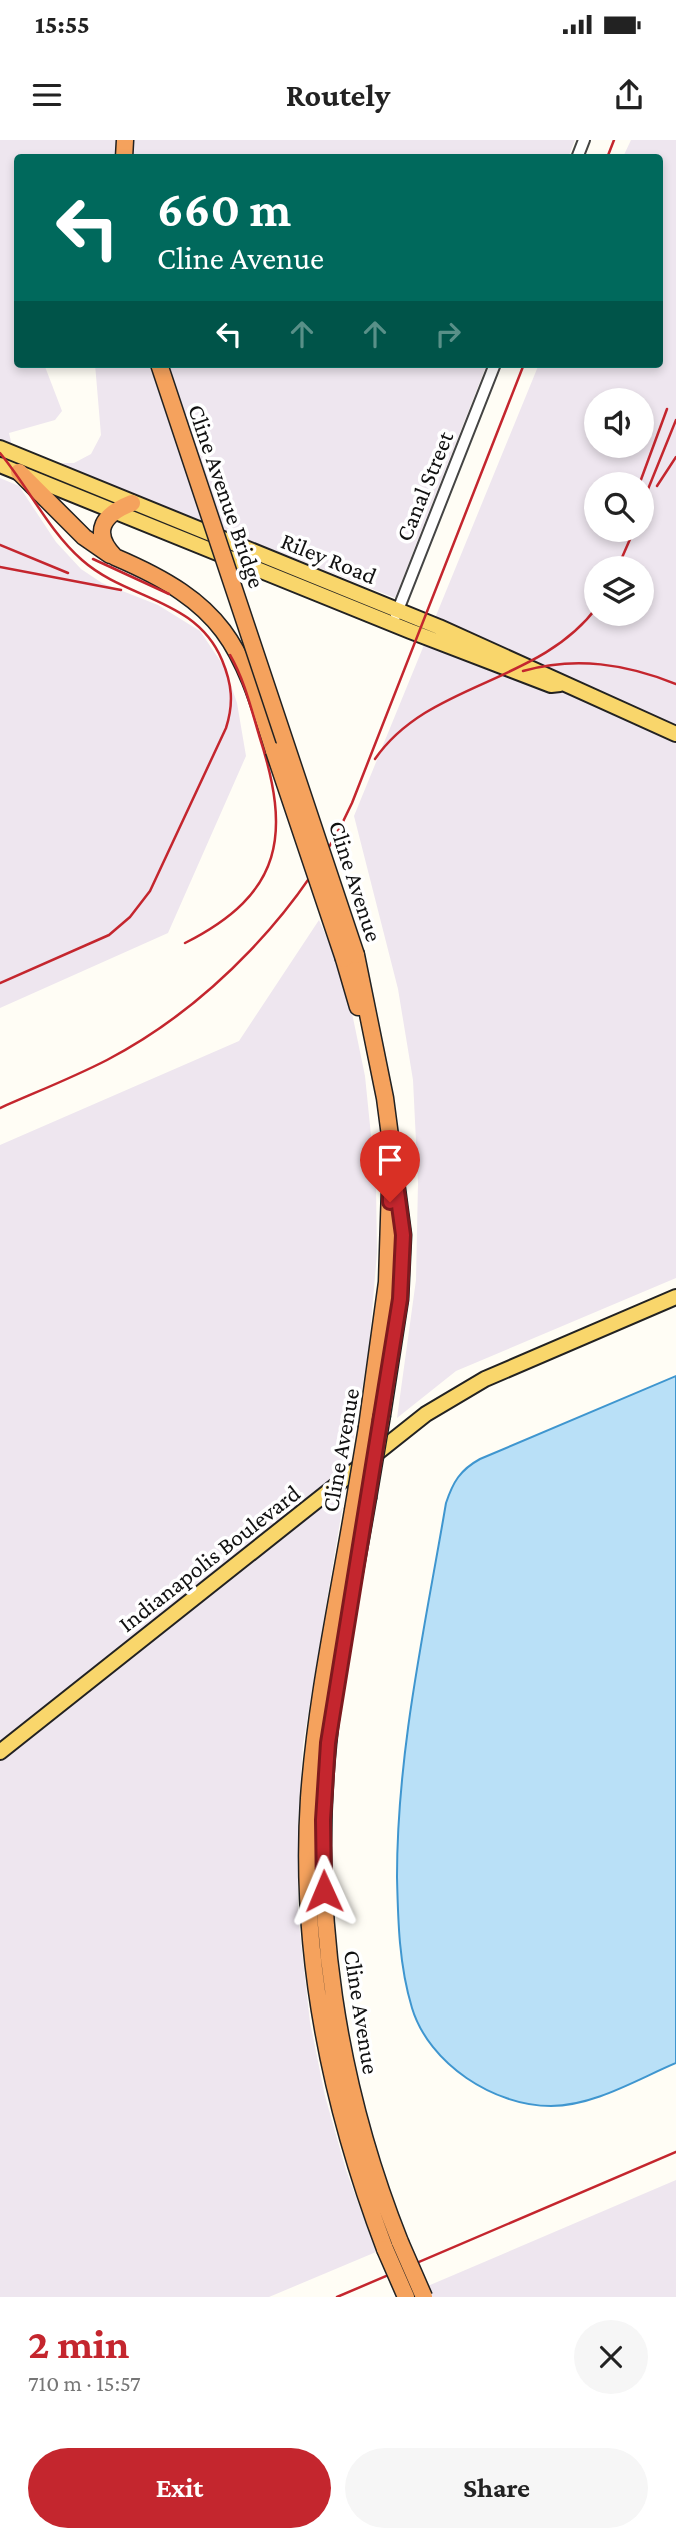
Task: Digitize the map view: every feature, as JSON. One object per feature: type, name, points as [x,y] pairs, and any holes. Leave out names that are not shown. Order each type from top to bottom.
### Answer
[{"type":"highway","name":"Cline Avenue Bridge","points":[[160,368],[252,642]]},
{"type":"highway","points":[[19,472],[84,537],[115,557],[181,589],[221,625],[246,667],[350,957],[390,1182]]},
{"type":"highway","points":[[115,557],[107,549],[102,531],[113,511],[132,503]]},
{"type":"highway","name":"Cline Avenue","points":[[252,642],[373,1031],[403,1235],[400,1299],[328,1743],[323,1820],[325,1905],[331,1981],[347,2073],[406,2297]]},
{"type":"highway","name":"Cline Avenue","points":[[390,1140],[387,1282],[367,1427],[314,1748],[308,1881],[314,1975],[329,2068],[355,2164],[392,2246],[424,2297]]},
{"type":"main road","name":"Riley Road","points":[[0,448],[551,685],[560,684],[676,734]]},
{"type":"main road","name":"Riley Road","points":[[0,465],[113,511],[395,617]]},
{"type":"main road","name":"Indianapolis Boulevard","points":[[0,1752],[426,1414],[485,1378],[676,1297]]},
{"type":"street","name":"Canal Street","points":[[395,617],[493,368]]},
{"type":"shaded area","points":[[0,140],[575,140],[570,154],[14,154],[14,368],[46,368],[62,411],[55,420],[9,433],[12,446],[0,441]]},
{"type":"shaded area","points":[[631,140],[676,140],[676,1278],[456,1371],[397,1418],[416,1280],[418,1183],[413,1080],[398,989],[354,816],[537,368],[663,368],[663,154],[624,154]]},
{"type":"shaded area","points":[[95,368],[485,368],[395,598],[54,463],[74,463],[91,454],[101,435]]},
{"type":"shaded area","points":[[0,478],[19,486],[56,542],[81,569],[102,583],[158,605],[200,631],[225,668],[237,703],[246,756],[168,933],[0,1008]]},
{"type":"shaded area","points":[[319,920],[345,979],[365,1076],[376,1185],[377,1253],[369,1347],[303,1745],[298,1822],[298,1915],[310,2022],[325,2096],[346,2170],[376,2252],[269,2297],[0,2297],[0,1145],[239,1041]]},
{"type":"shaded area","points":[[676,2180],[676,2297],[402,2297]]},
{"type":"water","points":[[676,1376],[676,2063],[583,2102],[551,2106],[529,2104],[486,2090],[448,2064],[433,2047],[412,2008],[402,1959],[397,1877],[402,1783],[414,1689],[446,1503],[458,1477],[480,1459]]},
{"type":"railway","points":[[609,154],[614,140]]},
{"type":"railway","points":[[0,1108],[107,1060],[182,1012],[250,951],[308,880],[352,803],[522,368]]},
{"type":"railway","points":[[644,472],[667,409]]},
{"type":"railway","points":[[654,474],[676,420]]},
{"type":"railway","points":[[0,453],[59,536],[82,560],[119,584],[178,612],[195,624],[210,640],[222,660],[230,685],[231,702],[226,728],[150,891],[130,917],[109,935],[0,983]]},
{"type":"railway","points":[[657,486],[676,457]]},
{"type":"railway","points":[[623,556],[629,542]]},
{"type":"railway","points":[[0,545],[68,573]]},
{"type":"railway","points":[[93,559],[169,594]]},
{"type":"railway","points":[[0,567],[121,590]]},
{"type":"railway","points":[[375,759],[398,733],[424,713],[545,653],[573,633],[584,621]]},
{"type":"railway","points":[[185,943],[218,924],[243,903],[260,881],[271,857],[276,831],[275,802],[269,770],[247,694],[230,655]]},
{"type":"railway","points":[[523,671],[562,664],[601,664],[638,671],[676,684]]},
{"type":"railway","points":[[337,2297],[676,2152]]},
{"type":"route","points":[[324,1891],[323,1820],[328,1743],[400,1299],[403,1235],[400,1194],[390,1140],[390,1202]]}]
